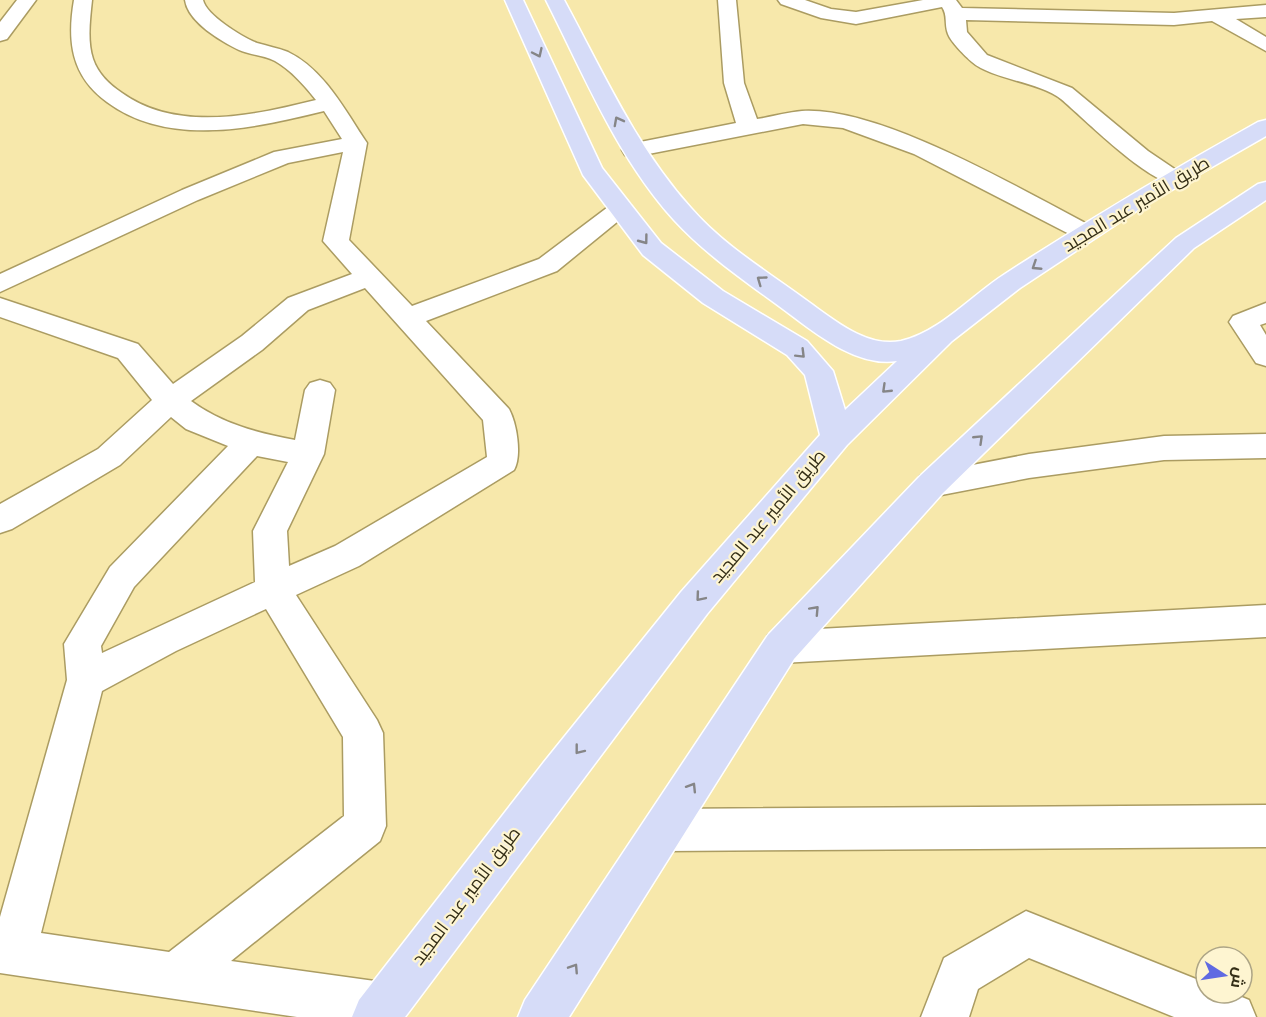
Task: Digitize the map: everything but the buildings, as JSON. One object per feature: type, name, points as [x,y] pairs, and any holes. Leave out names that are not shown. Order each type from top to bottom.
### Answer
[{"type":"main road","points":[[514,0],[591,170],[652,249],[713,297],[797,348],[818,371],[827,397],[836,437]]},
{"type":"main road","points":[[555,0],[633,150],[684,215],[733,259],[821,324],[860,346],[890,352],[909,349],[942,334]]},
{"type":"main road","name":"طريق الأمير عبد المجيد","points":[[379,1012],[694,603],[836,437],[942,334],[1011,282],[1174,179],[1266,127]]},
{"type":"main road","points":[[542,1017],[666,830],[781,647],[931,485],[1185,243],[1266,189]]},
{"type":"street","points":[[0,35],[27,0]]},
{"type":"street","points":[[82,0],[80,20],[83,59],[98,85],[129,107],[152,117],[208,123],[248,121],[330,103]]},
{"type":"street","points":[[86,680],[163,640],[347,556],[503,462],[498,417],[336,241],[356,143],[330,103],[309,78],[282,57],[247,46],[214,26],[195,6],[194,0]]},
{"type":"street","points":[[727,0],[734,83],[749,128]]},
{"type":"street","points":[[787,0],[828,14],[856,18],[950,5],[1134,20],[1174,20],[1263,12]]},
{"type":"street","points":[[1191,0],[1266,45]]},
{"type":"street","points":[[1245,0],[1263,12]]},
{"type":"street","points":[[950,5],[957,33],[980,59],[1065,92],[1140,156],[1174,179]]},
{"type":"street","points":[[633,150],[803,117],[847,123],[922,149],[1086,233]]},
{"type":"street","points":[[0,284],[190,195],[282,157],[356,143]]},
{"type":"street","points":[[407,318],[548,265],[621,209]]},
{"type":"street","points":[[0,520],[109,457],[170,401],[252,343],[298,304],[369,277]]},
{"type":"street","points":[[0,307],[128,351],[170,401],[197,421],[250,443],[308,454]]},
{"type":"street","points":[[1266,312],[1243,322],[1266,356]]},
{"type":"street","points":[[176,975],[365,826],[363,733],[273,590],[270,531],[308,454],[320,390]]},
{"type":"street","points":[[250,443],[122,577],[82,644],[86,680],[6,951],[176,975],[379,1012]]},
{"type":"street","points":[[931,485],[1029,466],[1164,448],[1260,454]]},
{"type":"street","points":[[781,647],[1266,621]]},
{"type":"street","points":[[666,830],[1266,826]]},
{"type":"street","points":[[945,1017],[960,974],[1026,934],[1232,1017]]}]
